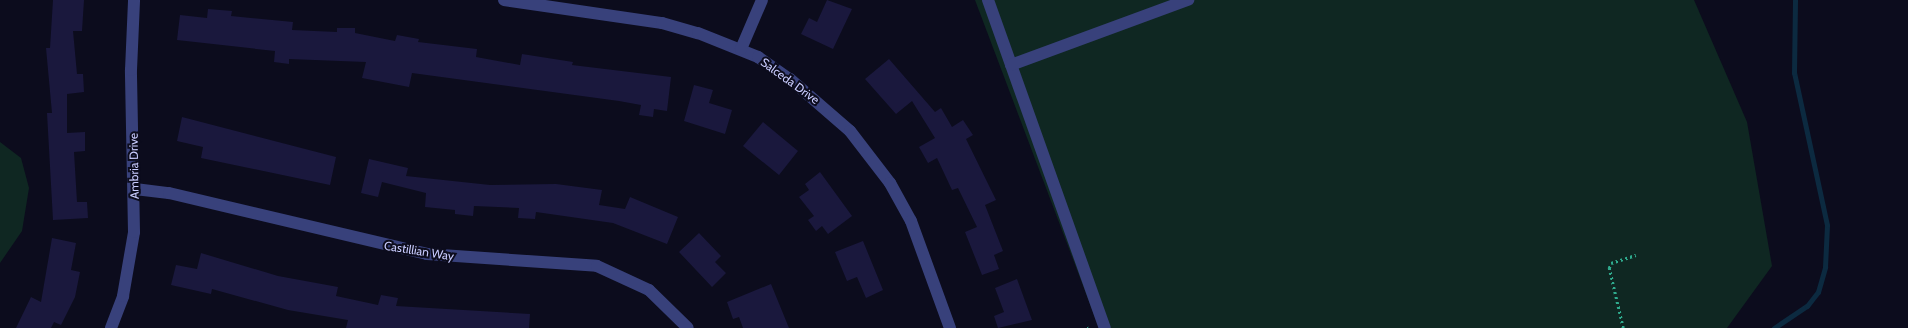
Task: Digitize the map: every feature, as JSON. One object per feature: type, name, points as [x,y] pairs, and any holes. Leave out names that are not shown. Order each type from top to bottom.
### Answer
[{"type":"street","name":"Ambria Drive","points":[[111,328],[123,296],[134,232],[135,189],[131,70],[134,0]]},
{"type":"street","name":"Salceda Drive","points":[[504,0],[662,23],[742,49],[769,64],[826,107],[873,157],[911,220],[950,328]]},
{"type":"street","points":[[742,49],[762,0]]},
{"type":"street","points":[[988,0],[1105,328]]},
{"type":"street","points":[[1011,65],[1188,0]]},
{"type":"street","name":"Castillian Way","points":[[135,189],[169,193],[427,254],[597,266],[648,290],[688,328]]},
{"type":"path","points":[[1623,328],[1609,268],[1611,263],[1636,255]]},
{"type":"green space","points":[[975,0],[1694,0],[1747,122],[1772,266],[1727,328],[1099,328]]},
{"type":"green space","points":[[0,142],[21,158],[29,188],[22,231],[0,263]]},
{"type":"building","points":[[53,0],[84,0],[82,31],[73,31],[77,74],[83,74],[84,92],[67,94],[67,133],[85,132],[85,151],[74,152],[77,202],[87,202],[88,218],[53,220],[47,113],[52,113],[46,48],[50,48]]},
{"type":"building","points":[[827,0],[852,9],[833,49],[801,34],[809,18],[817,22]]},
{"type":"building","points":[[208,9],[232,11],[231,16],[293,22],[292,30],[337,32],[337,28],[355,28],[355,33],[395,41],[397,35],[419,39],[418,42],[477,49],[476,57],[520,65],[522,54],[573,62],[572,65],[671,77],[667,111],[654,109],[653,117],[639,115],[641,105],[412,73],[409,87],[362,78],[366,62],[289,59],[289,64],[274,62],[275,51],[177,40],[180,15],[207,18]]},
{"type":"building","points":[[889,59],[935,112],[941,108],[952,127],[963,120],[973,135],[966,139],[996,200],[985,205],[1003,251],[994,255],[999,269],[982,275],[965,232],[977,227],[958,188],[952,190],[937,158],[928,163],[919,147],[935,138],[912,101],[896,114],[865,79]]},
{"type":"building","points":[[694,85],[713,90],[709,103],[732,110],[725,134],[684,121]]},
{"type":"building","points":[[182,117],[336,157],[330,185],[201,158],[203,147],[177,141]]},
{"type":"building","points":[[763,122],[798,151],[779,175],[743,146]]},
{"type":"building","points":[[369,159],[408,168],[406,176],[490,185],[556,184],[602,190],[599,205],[625,209],[630,197],[678,217],[667,244],[613,223],[536,212],[535,219],[518,218],[519,208],[474,206],[473,216],[455,214],[455,210],[425,207],[426,193],[382,182],[378,197],[361,193]]},
{"type":"building","points":[[820,172],[852,216],[828,234],[822,226],[816,231],[808,220],[814,216],[799,197],[809,190],[805,184]]},
{"type":"building","points":[[699,233],[721,256],[715,262],[726,273],[712,287],[679,252]]},
{"type":"building","points":[[52,238],[76,243],[71,270],[80,272],[75,297],[61,325],[54,322],[51,328],[16,328],[31,297],[41,302]]},
{"type":"building","points":[[863,241],[883,290],[866,298],[857,277],[847,281],[835,252]]},
{"type":"building","points":[[201,253],[278,276],[338,287],[336,296],[378,305],[381,295],[398,298],[396,306],[530,314],[529,328],[346,328],[348,320],[288,310],[212,289],[211,294],[171,285],[176,265],[197,269]]},
{"type":"building","points":[[1017,279],[1032,320],[998,328],[994,316],[1004,312],[995,288]]},
{"type":"building","points":[[771,284],[789,328],[743,328],[739,317],[733,319],[727,302]]},
{"type":"waterway","points":[[1774,328],[1807,306],[1818,292],[1825,267],[1827,225],[1794,73],[1795,0]]}]
